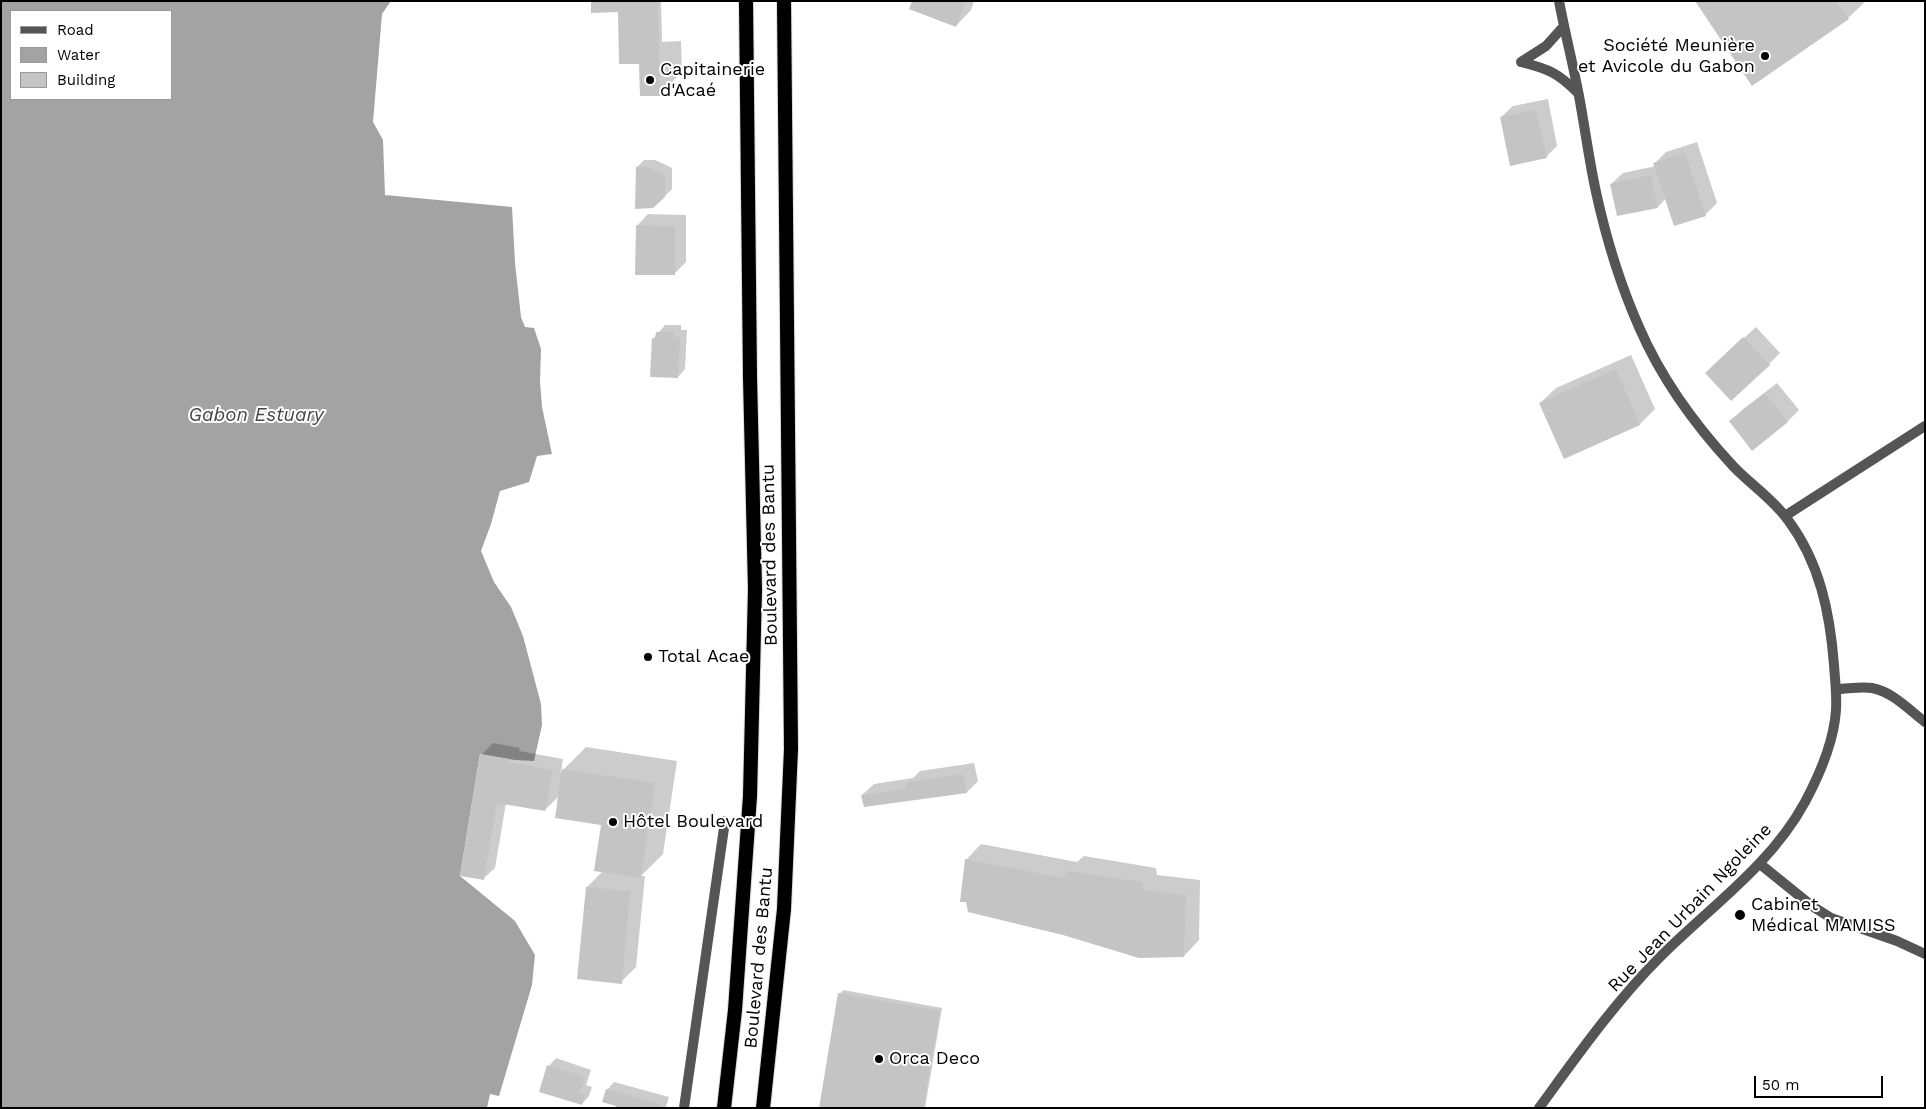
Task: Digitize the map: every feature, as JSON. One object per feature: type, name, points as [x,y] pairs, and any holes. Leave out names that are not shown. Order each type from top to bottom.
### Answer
[{"type":"highway","name":"Boulevard des Bantu","points":[[724,1108],[735,1010],[750,805],[755,589],[750,377],[746,1]]},
{"type":"highway","name":"Boulevard des Bantu","points":[[763,1108],[784,909],[791,749],[784,1]]},
{"type":"street","name":"Rue Jean Urbain Ngoleine","points":[[1539,1108],[1608,1016],[1636,983],[1684,934],[1760,864],[1789,827],[1805,802],[1820,771],[1832,738],[1836,712],[1832,639],[1826,601],[1814,564],[1802,540],[1786,516],[1734,467],[1704,432],[1660,370],[1642,333],[1611,250],[1595,190],[1559,1]]},
{"type":"street","points":[[1564,26],[1546,46],[1521,62],[1550,71],[1564,78],[1578,94]]},
{"type":"street","points":[[1786,516],[1925,426]]},
{"type":"street","points":[[1836,689],[1870,688],[1881,691],[1895,698],[1925,722]]},
{"type":"street","points":[[684,1108],[724,821]]},
{"type":"street","points":[[1760,864],[1812,906],[1831,918],[1896,940],[1925,954]]},
{"type":"water","name":"Gabon Estuary","points":[[1,1],[391,1],[382,14],[373,122],[383,140],[385,195],[512,207],[515,263],[521,317],[525,327],[534,328],[541,349],[540,381],[542,407],[552,454],[537,456],[529,482],[500,491],[481,551],[494,582],[511,607],[523,636],[541,704],[542,725],[534,761],[480,754],[460,876],[515,921],[535,955],[532,985],[499,1096],[490,1094],[487,1108],[1,1108]]},
{"type":"building","points":[[591,1],[658,1],[660,96],[640,96],[639,64],[619,64],[618,12],[591,13]]},
{"type":"building","points":[[912,1],[966,1],[956,27],[909,9]]},
{"type":"building","name":"Société Meunière et Avicole du Gabon","points":[[1695,1],[1836,1],[1849,19],[1752,86]]},
{"type":"building","points":[[1536,110],[1547,158],[1510,166],[1500,117]]},
{"type":"building","points":[[1685,153],[1706,216],[1674,226],[1653,163]]},
{"type":"building","points":[[636,167],[647,167],[665,176],[665,197],[653,208],[635,209]]},
{"type":"building","points":[[1651,175],[1658,208],[1617,216],[1610,184]]},
{"type":"building","points":[[636,225],[675,226],[675,275],[635,275]]},
{"type":"building","points":[[656,332],[674,332],[674,337],[680,337],[678,378],[650,377],[652,338],[655,339]]},
{"type":"building","points":[[1743,337],[1770,365],[1731,401],[1705,373]]},
{"type":"building","points":[[1616,369],[1640,425],[1564,459],[1539,403]]},
{"type":"building","points":[[1765,393],[1788,422],[1752,451],[1729,421]]},
{"type":"building","points":[[480,754],[509,759],[509,762],[553,770],[545,811],[497,803],[484,880],[460,876]]},
{"type":"building","name":"Hôtel Boulevard","points":[[562,769],[655,783],[641,878],[594,871],[601,825],[555,818]]},
{"type":"building","points":[[963,774],[967,793],[864,807],[861,795],[905,789],[907,782]]},
{"type":"building","points":[[965,859],[1063,878],[1067,871],[1142,882],[1142,890],[1186,895],[1184,957],[1139,958],[1063,935],[968,912],[966,902],[960,902]]},
{"type":"building","points":[[586,887],[630,891],[622,984],[577,979]]},
{"type":"building","name":"Orca Deco","points":[[838,993],[940,1011],[923,1108],[819,1108]]},
{"type":"building","points":[[547,1065],[585,1077],[580,1093],[585,1094],[582,1105],[539,1092]]},
{"type":"building","points":[[606,1089],[662,1104],[661,1108],[616,1108],[616,1106],[602,1102]]},
{"type":"place","name":"Société Meunière et Avicole du Gabon","points":[[1765,56]]},
{"type":"place","name":"Capitainerie d'Acaé","points":[[650,80]]},
{"type":"place","name":"Total Acae","points":[[648,657]]},
{"type":"place","name":"Hôtel Boulevard","points":[[613,822]]},
{"type":"place","name":"Cabinet Médical MAMISS","points":[[1740,915]]},
{"type":"place","name":"Orca Deco","points":[[879,1059]]}]
